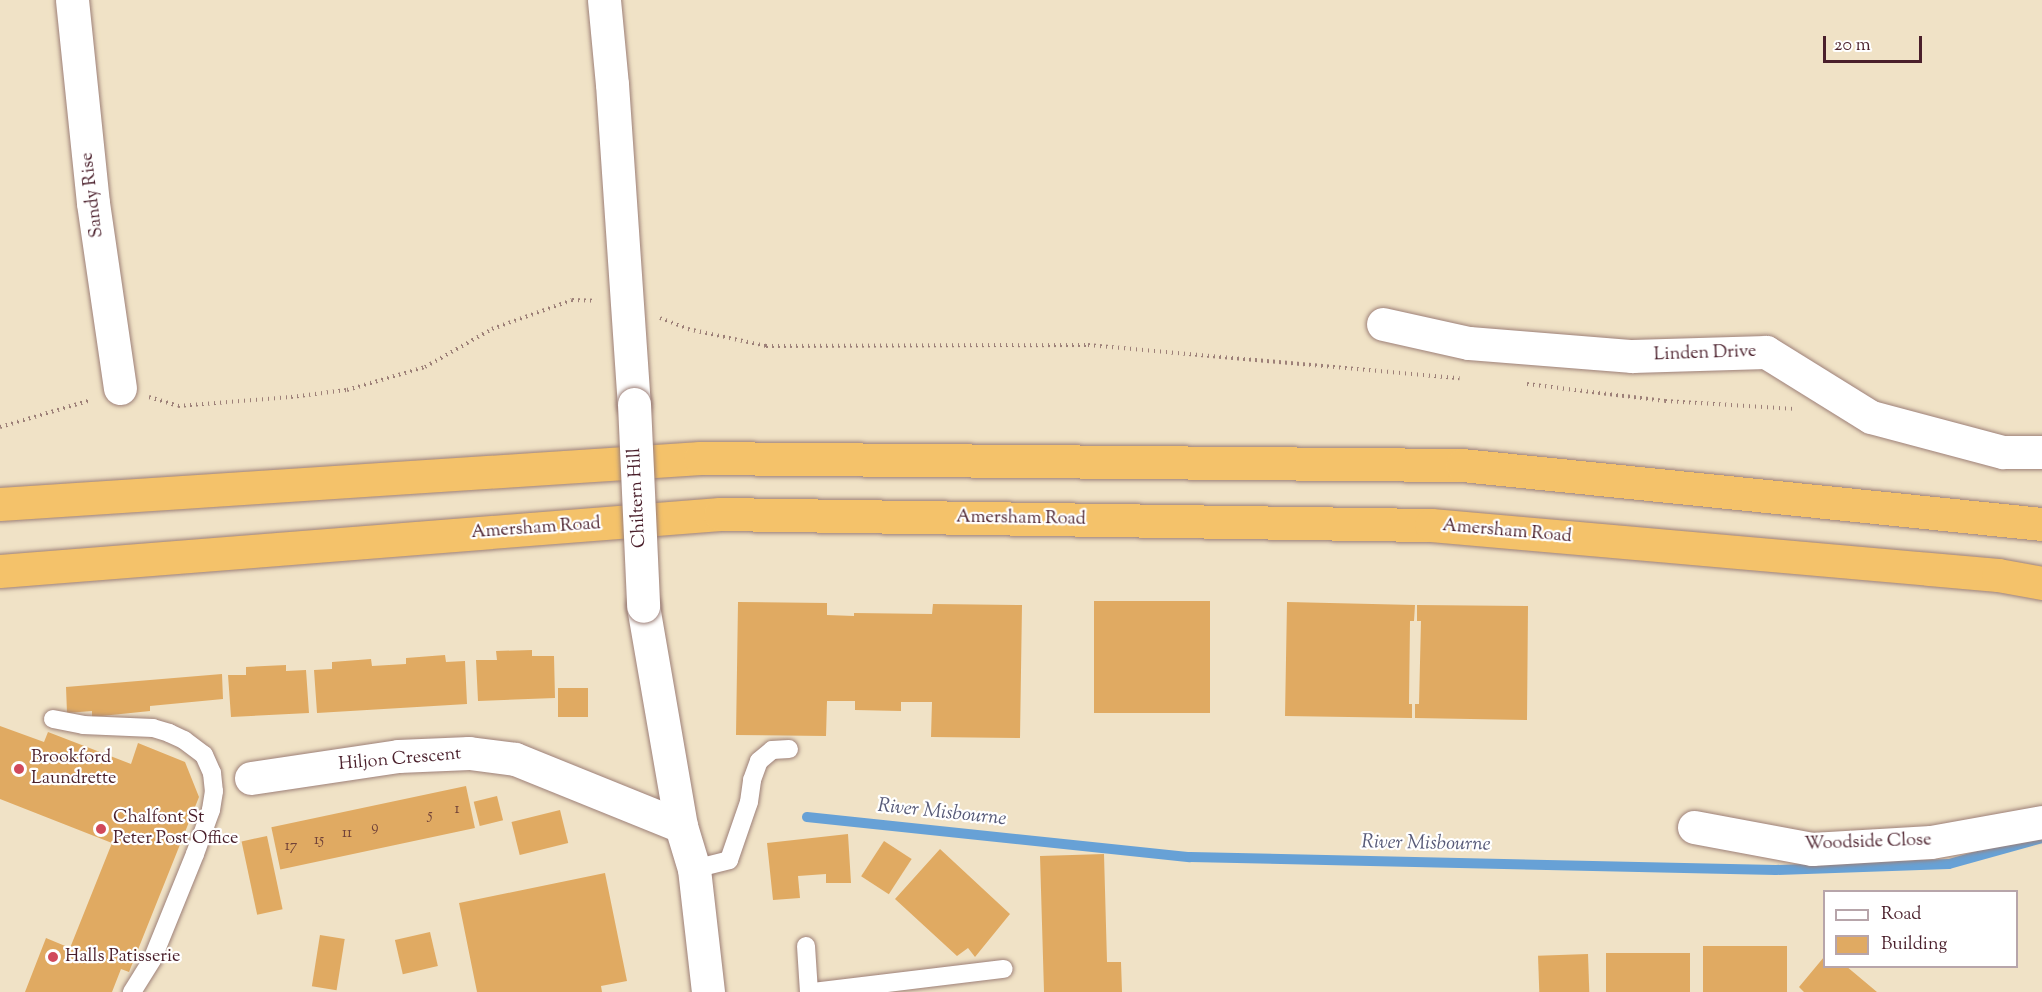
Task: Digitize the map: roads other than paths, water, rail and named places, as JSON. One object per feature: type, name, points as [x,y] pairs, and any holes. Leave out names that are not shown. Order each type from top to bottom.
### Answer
[{"type":"highway","points":[[0,504],[700,458],[1426,465],[1485,467],[2042,524]]},
{"type":"highway","name":"Amersham Road","points":[[0,571],[720,514],[1431,525],[1998,575],[2042,584]]},
{"type":"street","name":"Sandy Rise","points":[[72,0],[93,202],[120,388]]},
{"type":"street","name":"Chiltern Hill","points":[[604,0],[634,404],[643,606],[681,826],[694,869],[708,992]]},
{"type":"street","name":"Linden Drive","points":[[1383,324],[1469,343],[1632,356],[1766,352],[1871,417],[2003,452],[2042,452]]},
{"type":"street","name":"Hiljon Crescent","points":[[251,778],[398,756],[469,753],[515,759],[681,826]]},
{"type":"street","name":"Woodside Close","points":[[1694,827],[1812,849],[1931,842],[2042,822]]},
{"type":"lane","points":[[53,719],[82,725],[153,728],[169,733],[184,740],[204,755],[212,773],[214,791],[211,810],[195,854],[152,960],[132,992]]},
{"type":"lane","points":[[694,869],[729,860],[749,802],[752,780],[759,761],[772,750],[789,749]]},
{"type":"lane","points":[[806,946],[811,992],[1004,969]]},
{"type":"waterway","name":"River Misbourne","points":[[807,817],[1190,857],[1776,870],[1949,864],[2042,838]]},
{"type":"place","name":"Brookford Laundrette","points":[[19,769]]},
{"type":"place","name":"Chalfont St Peter Post Office","points":[[101,829]]},
{"type":"place","name":"Halls Patisserie","points":[[53,957]]}]
